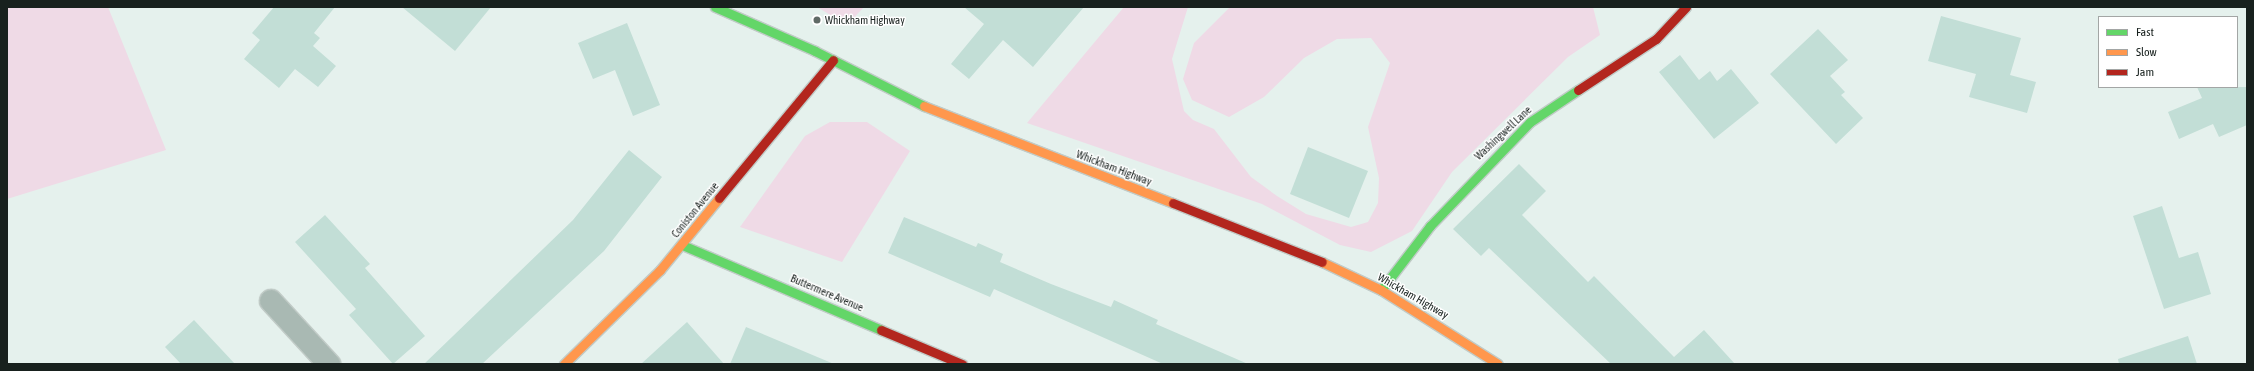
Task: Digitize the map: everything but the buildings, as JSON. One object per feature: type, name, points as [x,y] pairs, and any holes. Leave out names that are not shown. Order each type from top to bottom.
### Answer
[{"type":"street","name":"Whickham Highway","points":[[715,7],[833,60],[936,112],[1304,253],[1381,290],[1498,364]]},
{"type":"street","name":"Washingwell Lane","points":[[1381,290],[1430,226],[1530,122],[1656,40],[1686,7]]},
{"type":"street","name":"Coniston Avenue","points":[[564,364],[682,245],[833,60]]},
{"type":"street","name":"Buttermere Avenue","points":[[682,245],[950,361]]},
{"type":"street","points":[[271,301],[329,364]]},
{"type":"shaded area","points":[[7,7],[108,7],[166,150],[7,199]]},
{"type":"shaded area","points":[[817,7],[864,7],[847,25]]},
{"type":"shaded area","points":[[1124,7],[1188,7],[1172,59],[1184,111],[1193,120],[1214,129],[1251,177],[1277,196],[1306,214],[1351,227],[1368,222],[1378,203],[1379,178],[1368,127],[1390,63],[1371,38],[1337,39],[1304,58],[1264,97],[1229,117],[1192,100],[1183,79],[1194,43],[1230,7],[1593,7],[1600,35],[1568,57],[1452,172],[1412,231],[1371,252],[1340,245],[1262,204],[1027,123]]},
{"type":"shaded area","points":[[830,122],[867,122],[910,151],[842,262],[740,227],[805,136]]},
{"type":"traffic: fast","points":[[715,7],[815,51],[924,106]]},
{"type":"traffic: fast","points":[[1381,290],[1430,226],[1530,122],[1578,90]]},
{"type":"traffic: fast","points":[[682,245],[881,330]]},
{"type":"traffic: slow","points":[[924,106],[1173,203]]},
{"type":"traffic: slow","points":[[564,364],[660,270],[719,198]]},
{"type":"traffic: slow","points":[[1322,262],[1381,290],[1498,364]]},
{"type":"traffic: jam","points":[[1578,90],[1656,39],[1686,7]]},
{"type":"traffic: jam","points":[[719,198],[833,60]]},
{"type":"traffic: jam","points":[[1173,203],[1322,262]]},
{"type":"traffic: jam","points":[[881,330],[962,364]]},
{"type":"place","name":"Whickham Highway","points":[[817,20]]}]
